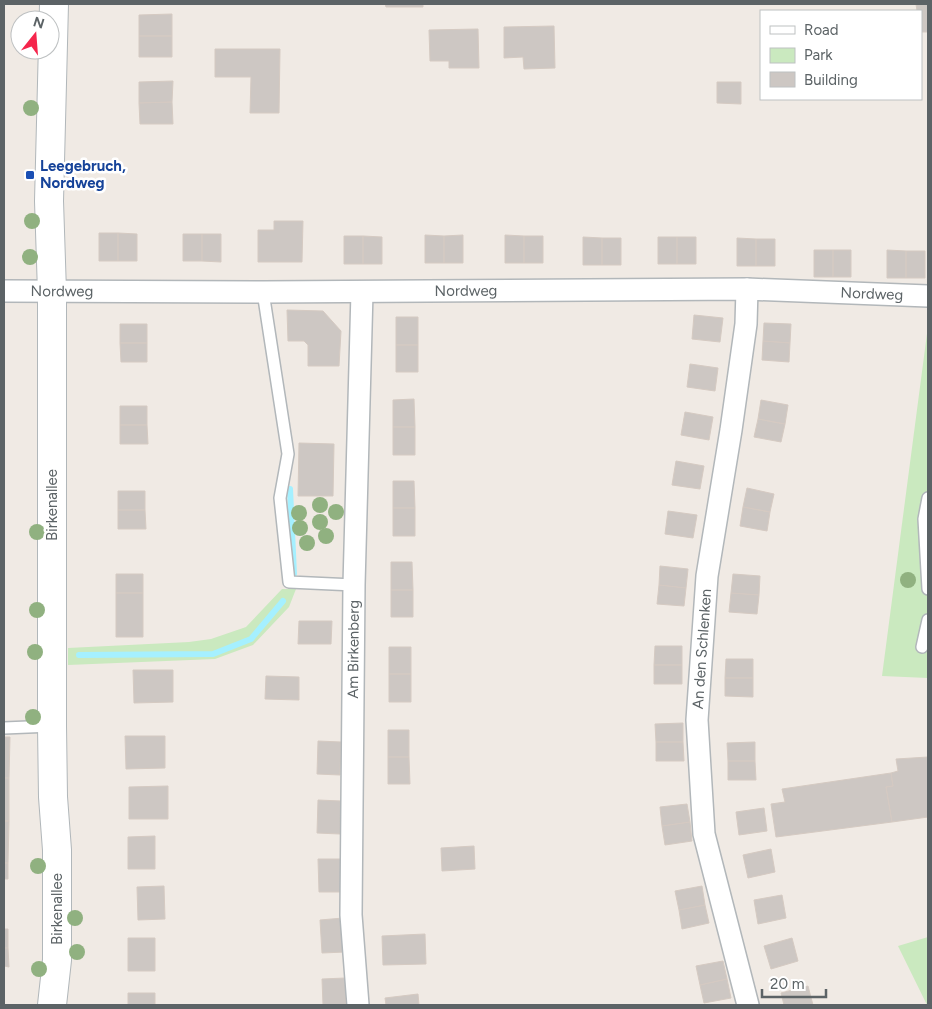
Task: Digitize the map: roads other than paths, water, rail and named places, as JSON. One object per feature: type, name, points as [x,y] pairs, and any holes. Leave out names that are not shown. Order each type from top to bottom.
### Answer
[{"type":"street","name":"Birkenallee","points":[[52,1005],[57,960],[57,850],[53,797],[52,726],[52,292],[49,201],[54,4]]},
{"type":"street","name":"Nordweg","points":[[4,291],[362,292],[747,289],[928,296]]},
{"type":"street","name":"An den Schlenken","points":[[747,289],[746,324],[733,420],[707,576],[696,720],[704,834],[748,1005]]},
{"type":"street","name":"Am Birkenberg","points":[[358,1005],[351,915],[354,584],[362,292]]},
{"type":"lane","points":[[263,292],[288,454],[280,498],[289,582],[354,584]]},
{"type":"lane","points":[[928,498],[924,519],[928,589]]},
{"type":"lane","points":[[922,647],[928,620]]},
{"type":"lane","points":[[4,728],[52,726]]},
{"type":"waterway","points":[[290,489],[294,574]]},
{"type":"waterway","points":[[79,655],[213,654],[251,639],[283,601]]},
{"type":"place","name":"Leegebruch, Nordweg","points":[[30,175]]}]
